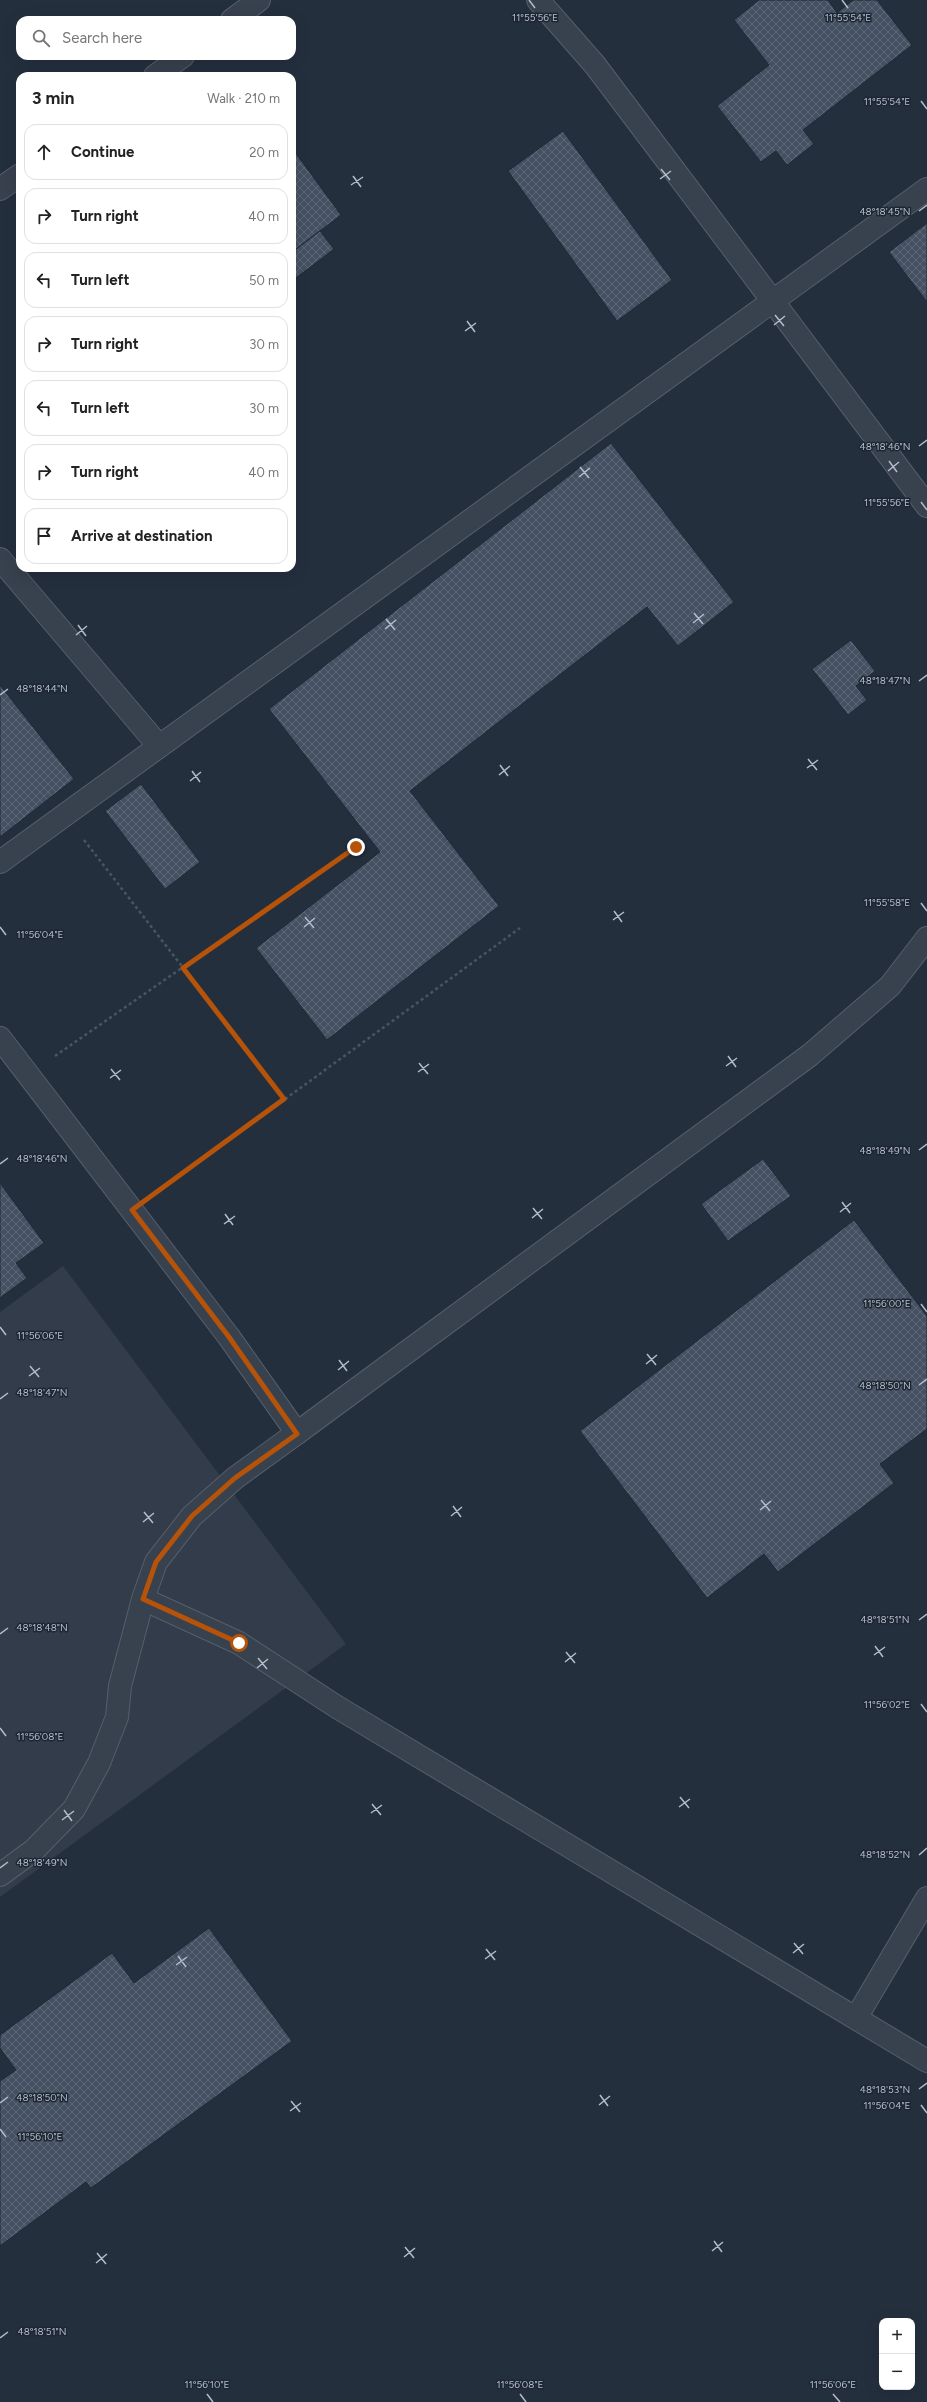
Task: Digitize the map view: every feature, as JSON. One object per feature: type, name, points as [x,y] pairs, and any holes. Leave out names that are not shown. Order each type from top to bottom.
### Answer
[{"type":"street","points":[[237,16],[259,0]]},
{"type":"street","points":[[538,0],[595,65],[774,300],[927,506]]},
{"type":"street","points":[[160,72],[177,60]]},
{"type":"street","points":[[0,189],[16,178]]},
{"type":"street","points":[[0,862],[927,189]]},
{"type":"street","points":[[0,559],[159,746]]},
{"type":"street","points":[[0,1875],[34,1850],[74,1809],[99,1763],[117,1717],[120,1686],[143,1599],[156,1562],[192,1516],[262,1456],[297,1434],[810,1055],[890,986],[927,938]]},
{"type":"street","points":[[0,1038],[229,1337],[297,1434]]},
{"type":"street","points":[[143,1599],[239,1643],[337,1707],[927,2061]]},
{"type":"street","points":[[856,2018],[927,1898]]},
{"type":"path","points":[[65,815],[284,1099]]},
{"type":"path","points":[[28,1075],[356,847]]},
{"type":"path","points":[[132,1210],[520,928]]},
{"type":"shaded area","points":[[63,1266],[346,1644],[0,1897],[0,1312]]},
{"type":"building","points":[[759,0],[828,0],[837,13],[853,0],[877,0],[912,45],[803,130],[814,144],[787,165],[776,151],[761,162],[717,106],[769,65],[734,20]]},
{"type":"building","points":[[563,131],[672,280],[617,321],[508,171]]},
{"type":"building","points":[[296,153],[341,215],[296,249]]},
{"type":"building","points":[[927,223],[927,302],[889,252]]},
{"type":"building","points":[[320,231],[334,249],[296,278],[296,249]]},
{"type":"building","points":[[611,443],[734,602],[678,646],[647,607],[410,791],[499,906],[327,1040],[256,948],[380,852],[269,709]]},
{"type":"building","points":[[851,640],[875,671],[856,686],[867,700],[848,715],[812,669]]},
{"type":"building","points":[[0,685],[74,779],[0,837]]},
{"type":"building","points":[[141,784],[200,862],[165,889],[105,811]]},
{"type":"building","points":[[763,1159],[791,1196],[728,1241],[701,1204]]},
{"type":"building","points":[[0,1183],[44,1243],[16,1263],[27,1278],[0,1298]]},
{"type":"building","points":[[854,1220],[927,1316],[927,1429],[880,1464],[894,1483],[778,1572],[764,1554],[707,1598],[580,1431]]},
{"type":"building","points":[[209,1928],[292,2041],[91,2188],[86,2182],[0,2246],[0,2081],[16,2070],[0,2048],[0,2035],[112,1953],[134,1983]]},
{"type":"route","points":[[239,1643],[143,1599],[156,1562],[192,1516],[262,1456],[297,1434],[229,1337],[132,1210],[284,1099],[183,968],[356,847]]}]
